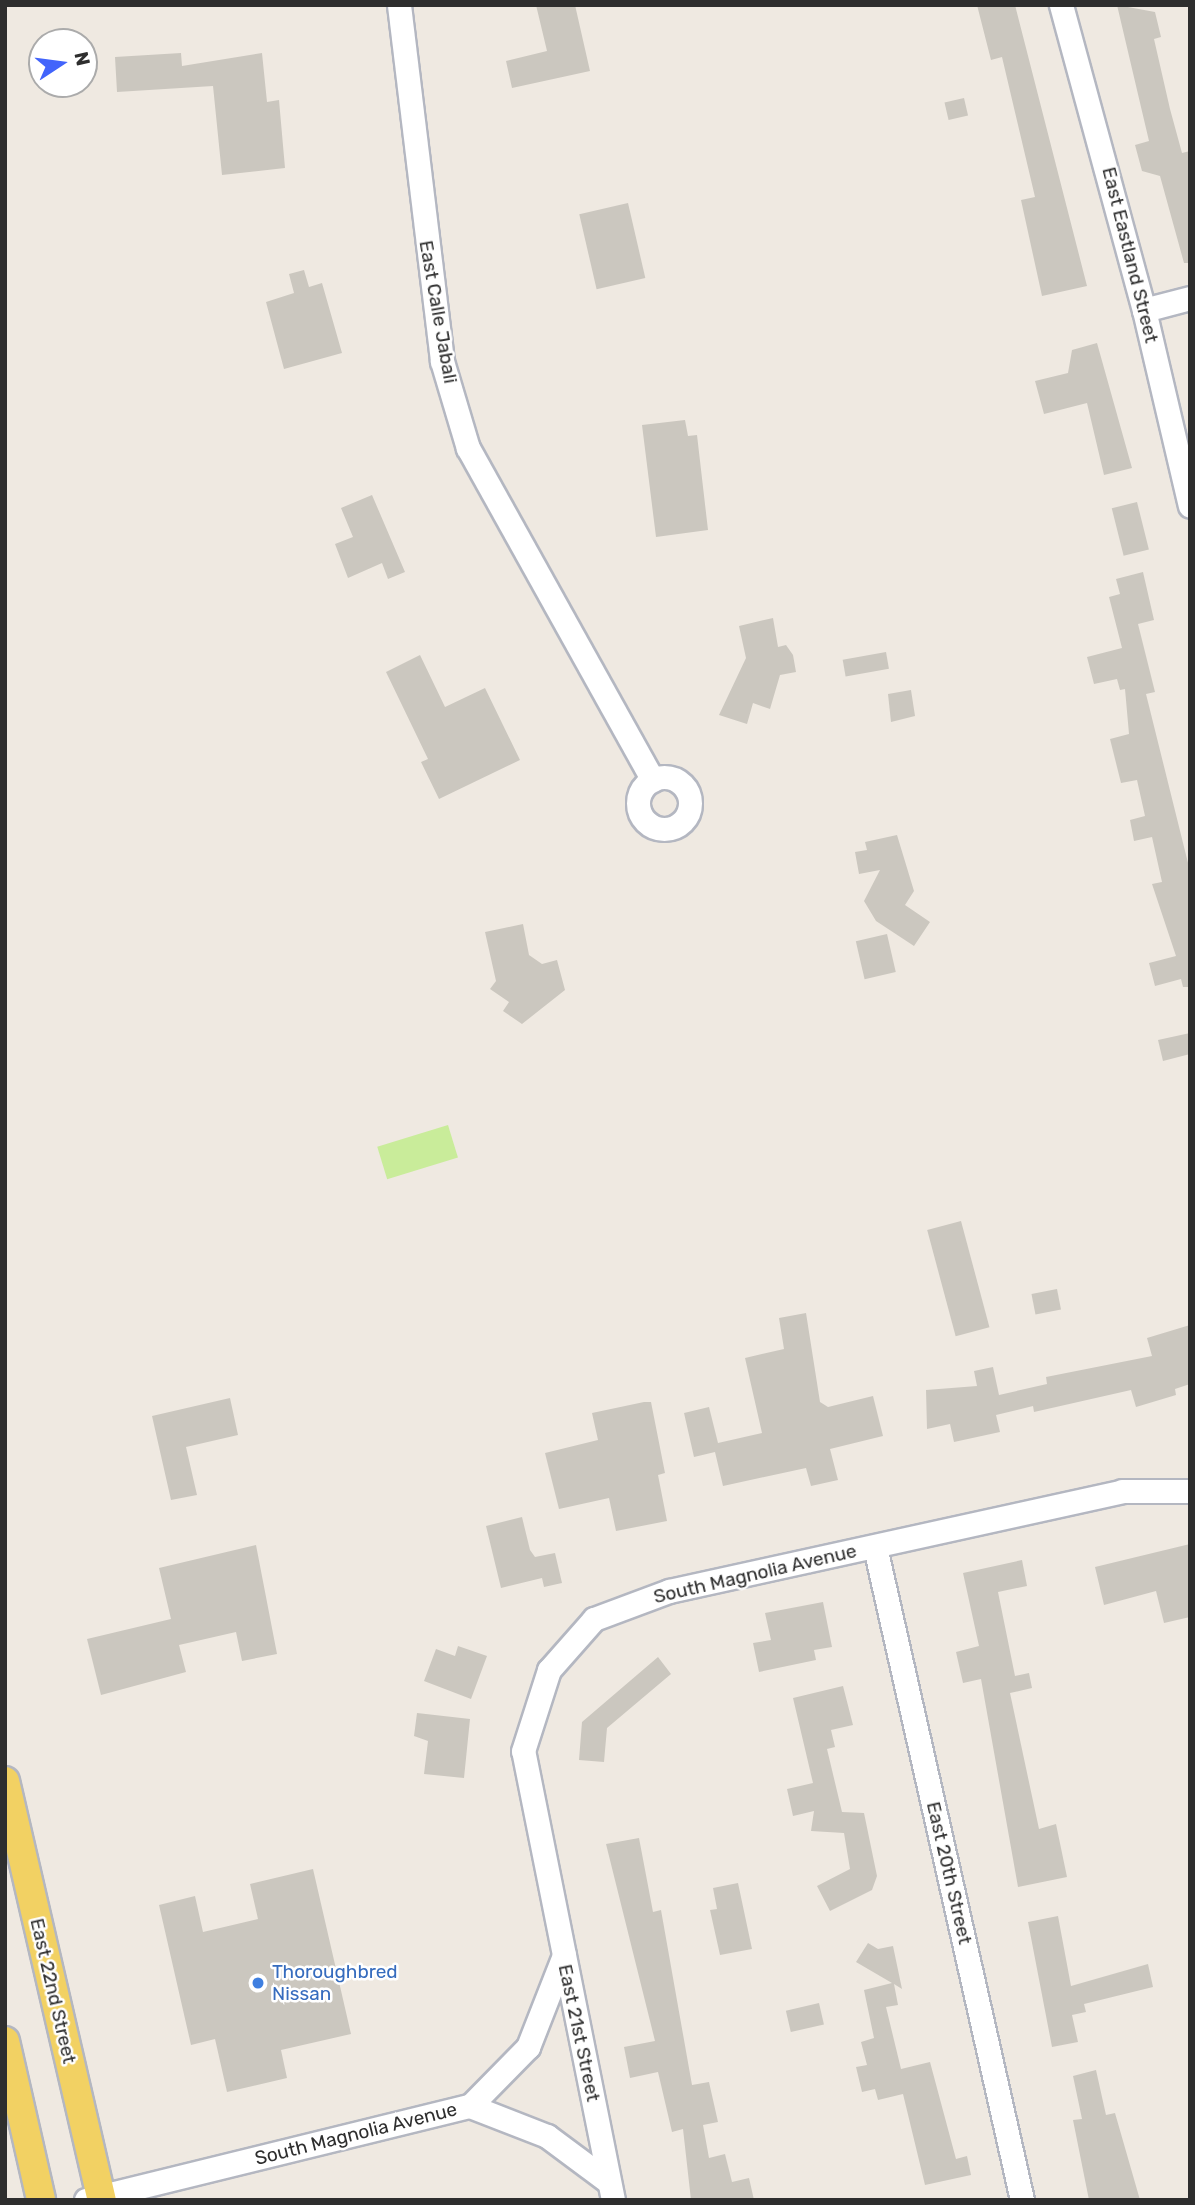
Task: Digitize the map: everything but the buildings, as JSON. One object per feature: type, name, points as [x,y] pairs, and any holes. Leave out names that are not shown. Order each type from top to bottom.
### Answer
[{"type":"main road","name":"East 22nd Street","points":[[5,1781],[96,2198]]},
{"type":"main road","points":[[5,2041],[41,2200]]},
{"type":"street","name":"East Calle Jabali","points":[[399,5],[440,348],[468,448],[653,780]]},
{"type":"street","name":"East Eastland Street","points":[[1061,5],[1144,310],[1190,506]]},
{"type":"street","points":[[1144,310],[1190,298]]},
{"type":"street","name":"South Magnolia Avenue","points":[[564,1955],[523,1751],[549,1670],[594,1619],[669,1591],[1122,1491],[1190,1491]]},
{"type":"street","name":"East 20th Street","points":[[875,1546],[1022,2200]]},
{"type":"street","name":"East 21st Street","points":[[470,2106],[528,2047],[564,1955]]},
{"type":"street","name":"East 21st Street","points":[[564,1955],[611,2191]]},
{"type":"street","name":"South Magnolia Avenue","points":[[96,2198],[470,2106],[547,2136],[611,2191]]},
{"type":"green space","points":[[448,1125],[458,1158],[387,1179],[377,1147]]},
{"type":"place","name":"Thoroughbred Nissan","points":[[258,1983]]}]
